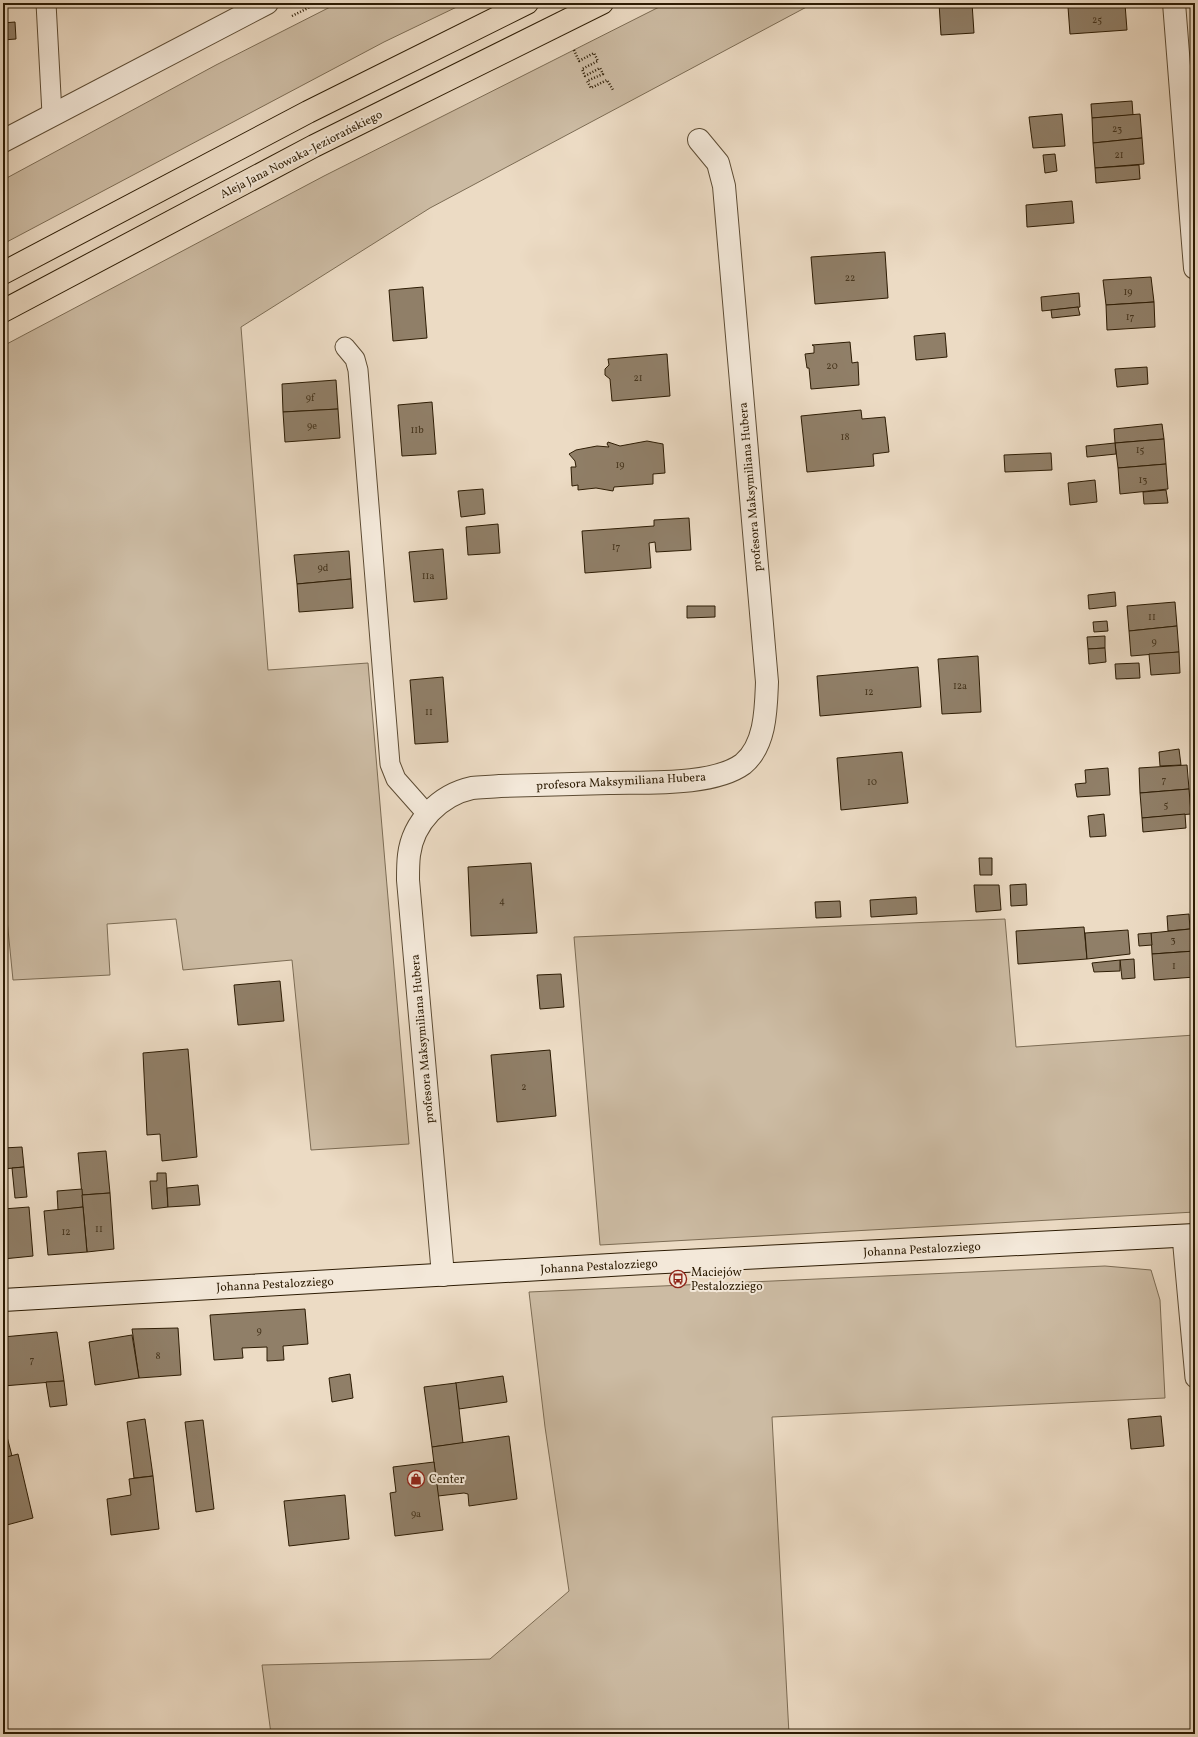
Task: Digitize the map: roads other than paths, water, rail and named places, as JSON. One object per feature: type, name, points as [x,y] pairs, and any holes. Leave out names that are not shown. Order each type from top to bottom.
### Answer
[{"type":"main road","points":[[3,273],[308,112],[527,3]]},
{"type":"main road","name":"Aleja Jana Nowaka-Jeziorańskiego","points":[[3,311],[314,146],[602,3]]},
{"type":"street","points":[[3,141],[52,114],[267,3]]},
{"type":"street","points":[[1174,3],[1195,268]]},
{"type":"street","name":"profesora Maksymiliana Hubera","points":[[443,1275],[408,880],[409,855],[414,835],[427,814],[446,798],[472,788],[673,781],[726,774],[743,763],[755,749],[762,731],[766,709],[767,682],[724,186],[718,163],[699,140]]},
{"type":"street","name":"Johanna Pestalozziego","points":[[3,1300],[443,1275],[1188,1236]]},
{"type":"lane","points":[[46,3],[52,114]]},
{"type":"lane","points":[[345,348],[355,359],[358,370],[390,764],[396,779],[427,814]]},
{"type":"lane","points":[[1188,1236],[1195,1378]]},
{"type":"place","name":"Maciejów Pestalozziego","points":[[678,1279]]},
{"type":"place","name":"Center","points":[[416,1479]]}]
